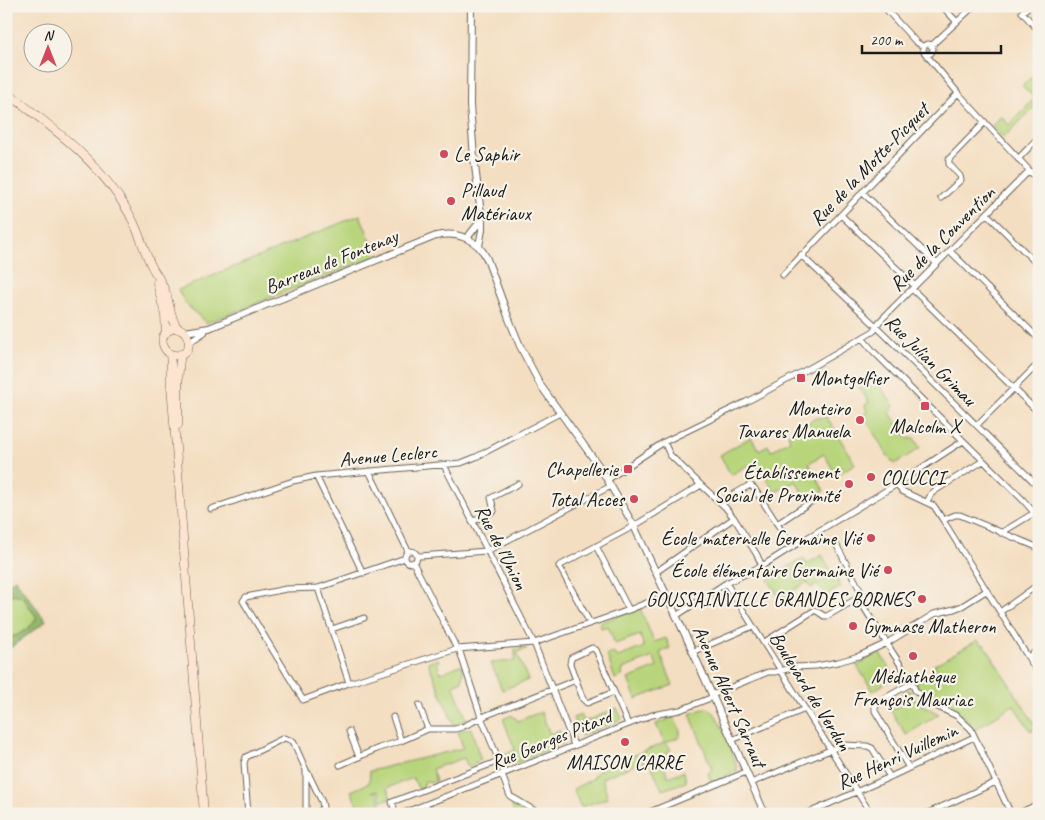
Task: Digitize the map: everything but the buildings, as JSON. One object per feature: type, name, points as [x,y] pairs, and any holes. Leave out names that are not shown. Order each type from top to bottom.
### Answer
[{"type":"main road","points":[[6,92],[69,141],[100,173],[119,198],[133,222],[154,269],[165,316],[166,333]]},
{"type":"main road","points":[[154,269],[160,277],[167,296],[172,318],[188,337],[189,342],[187,349],[176,356],[164,350],[163,339],[166,333],[171,329],[182,331]]},
{"type":"main road","points":[[170,354],[204,814]]},
{"type":"main road","points":[[178,472],[179,406],[177,380],[181,354]]},
{"type":"street","points":[[471,6],[470,104],[474,158],[481,214],[482,226],[479,246],[467,238],[478,224],[481,214]]},
{"type":"street","points":[[883,6],[924,50],[958,93],[1039,181]]},
{"type":"street","points":[[942,6],[957,22]]},
{"type":"street","points":[[932,62],[932,48],[974,6]]},
{"type":"street","points":[[1028,6],[1022,12],[1039,31]]},
{"type":"street","points":[[924,50],[928,44],[932,48]]},
{"type":"street","name":"Rue de la Motte-Picquet","points":[[783,275],[958,93]]},
{"type":"street","points":[[941,198],[961,180],[960,176],[949,164],[949,160],[985,122]]},
{"type":"street","points":[[1018,159],[1039,138]]},
{"type":"street","name":"Rue de la Convention","points":[[607,480],[664,442],[746,402],[874,331],[879,322],[1029,171]]},
{"type":"street","points":[[862,192],[937,264]]},
{"type":"street","points":[[987,214],[1039,266]]},
{"type":"street","points":[[841,215],[1039,413]]},
{"type":"street","name":"Barreau de Fontenay","points":[[189,342],[209,328],[428,239],[453,234],[467,238]]},
{"type":"street","name":"Avenue Albert Sarraut","points":[[479,246],[485,254],[520,346],[541,386],[601,469],[634,526],[764,813]]},
{"type":"street","points":[[950,251],[1039,339]]},
{"type":"street","name":"Rue Julian Grimau","points":[[801,255],[1039,487]]},
{"type":"street","name":"Barreau de Fontenay","points":[[182,331],[209,328]]},
{"type":"street","points":[[862,338],[1039,518]]},
{"type":"street","points":[[976,425],[1039,363]]},
{"type":"street","name":"Avenue Leclerc","points":[[211,509],[316,476],[461,463],[560,413]]},
{"type":"street","points":[[676,616],[726,583],[762,566],[897,484],[962,441]]},
{"type":"street","points":[[664,442],[670,455],[721,503],[734,518],[762,566]]},
{"type":"street","points":[[927,502],[931,494],[936,490],[983,461]]},
{"type":"street","name":"Rue de l'Union","points":[[444,465],[534,643],[574,745]]},
{"type":"street","points":[[369,471],[408,551]]},
{"type":"street","points":[[316,476],[363,573]]},
{"type":"street","points":[[472,522],[494,512],[491,498],[518,484]]},
{"type":"street","points":[[897,484],[902,491],[934,506],[1039,675]]},
{"type":"street","points":[[590,623],[559,566],[634,526],[701,485]]},
{"type":"street","points":[[721,503],[729,496],[750,485],[754,488],[792,548]]},
{"type":"street","points":[[408,551],[420,556],[487,551],[611,486]]},
{"type":"street","points":[[777,524],[812,501]]},
{"type":"street","points":[[1001,533],[1034,513]]},
{"type":"street","points":[[943,520],[954,515],[960,515],[1039,548]]},
{"type":"street","points":[[656,572],[734,518]]},
{"type":"street","points":[[763,642],[766,642],[816,610],[827,616],[858,598],[861,593],[860,590],[836,544]]},
{"type":"street","points":[[596,546],[628,610]]},
{"type":"street","points":[[405,558],[408,551]]},
{"type":"street","points":[[413,562],[417,555]]},
{"type":"street","points":[[405,558],[318,588],[286,589],[246,597],[243,601],[303,700],[349,683],[458,649],[534,643],[666,595]]},
{"type":"street","points":[[405,558],[409,563],[413,562]]},
{"type":"street","points":[[413,562],[458,649],[510,796],[540,814]]},
{"type":"street","name":"Boulevard de Verdun","points":[[726,583],[871,814]]},
{"type":"street","points":[[1000,612],[1039,584]]},
{"type":"street","points":[[318,588],[349,683]]},
{"type":"street","name":"Rue Georges Pitard","points":[[401,814],[656,713],[680,710],[768,672],[816,666],[859,656],[887,643],[934,614],[962,606],[986,591]]},
{"type":"street","points":[[858,598],[915,690],[928,702],[958,716],[971,729],[1011,814]]},
{"type":"street","points":[[332,629],[364,618]]},
{"type":"street","points":[[692,652],[753,626]]},
{"type":"street","points":[[614,692],[587,703],[583,699],[570,664],[571,658],[592,648],[596,650],[628,724]]},
{"type":"street","points":[[1028,657],[1039,650]]},
{"type":"street","points":[[340,765],[428,729],[455,729],[462,727],[481,717],[576,680]]},
{"type":"street","points":[[909,768],[875,711],[875,706],[912,683]]},
{"type":"street","points":[[419,704],[428,729]]},
{"type":"street","points":[[732,740],[805,709]]},
{"type":"street","points":[[393,717],[401,741]]},
{"type":"street","points":[[349,731],[359,757]]},
{"type":"street","name":"Rue Henri Vuillemin","points":[[806,814],[890,777],[974,736]]},
{"type":"street","points":[[248,814],[244,763],[246,757],[284,738],[293,741],[322,802],[323,807],[320,812],[315,814]]},
{"type":"street","points":[[751,783],[842,745],[872,748],[890,777]]},
{"type":"street","points":[[396,814],[392,802],[499,761]]},
{"type":"street","points":[[306,770],[306,814]]},
{"type":"street","points":[[645,814],[746,772]]},
{"type":"street","points":[[926,814],[996,782]]},
{"type":"street","points":[[1017,814],[1039,804]]},
{"type":"green space","points":[[1039,70],[1039,103],[1003,138],[992,126],[1001,116],[1009,125],[1035,98],[1022,86]]},
{"type":"green space","points":[[360,215],[377,256],[206,323],[186,304],[178,290]]},
{"type":"green space","points":[[871,374],[894,406],[890,413],[908,439],[914,438],[920,448],[895,464],[889,458],[863,415],[867,412],[865,405],[869,402],[857,384]]},
{"type":"green space","points":[[827,417],[855,464],[836,475],[824,454],[809,463],[824,491],[807,501],[796,481],[770,495],[768,493],[773,490],[760,467],[752,472],[748,465],[731,475],[720,455],[751,437],[759,450],[768,445],[771,451],[790,440],[788,434],[816,418]]},
{"type":"green space","points":[[822,555],[841,587],[827,595],[817,585],[811,588],[807,582],[780,599],[768,579],[803,558],[807,564]]},
{"type":"green space","points":[[15,579],[46,621],[6,651],[6,637],[24,632],[37,618],[23,597],[15,594],[6,596],[6,585]]},
{"type":"green space","points":[[15,594],[23,597],[37,618],[24,632],[6,637],[6,596]]},
{"type":"green space","points":[[640,608],[654,642],[666,638],[670,648],[660,653],[673,685],[636,699],[628,679],[657,667],[653,657],[623,669],[622,676],[615,679],[607,655],[613,653],[618,657],[644,647],[640,635],[615,644],[608,626],[601,628],[599,623]]},
{"type":"green space","points":[[978,640],[982,645],[984,644],[1037,728],[1031,731],[1013,705],[974,730],[959,714],[929,699],[915,683],[937,669],[934,665]]},
{"type":"green space","points":[[527,648],[517,653],[528,680],[502,690],[491,663],[515,661],[515,649]]},
{"type":"green space","points":[[879,652],[895,677],[873,691],[857,666]]},
{"type":"green space","points":[[438,659],[439,662],[437,664],[441,673],[460,665],[463,670],[462,681],[453,685],[467,720],[454,725],[428,663]]},
{"type":"green space","points":[[909,690],[917,702],[939,714],[906,735],[891,711],[905,702],[901,695]]},
{"type":"green space","points":[[617,708],[622,719],[581,736],[573,718],[581,715],[583,721],[589,720]]},
{"type":"green space","points":[[708,708],[714,712],[724,732],[737,771],[711,782],[708,773],[712,769],[690,714]]},
{"type":"green space","points":[[541,712],[550,734],[559,730],[565,743],[510,765],[505,754],[515,750],[503,719],[512,715],[517,721]]},
{"type":"green space","points":[[674,717],[680,731],[680,737],[666,742],[671,750],[667,752],[670,759],[663,762],[668,777],[684,771],[686,782],[662,790],[650,762],[647,765],[644,761],[602,778],[608,798],[581,807],[573,789],[594,778],[593,776],[600,770],[612,765],[613,758],[623,757],[625,759],[664,743],[656,724]]},
{"type":"green space","points":[[471,728],[481,761],[475,762],[475,765],[468,767],[464,758],[432,769],[436,781],[430,783],[425,781],[423,788],[419,790],[413,778],[387,788],[391,798],[382,801],[378,790],[372,792],[376,791],[383,809],[371,814],[361,814],[351,791],[369,783],[370,771],[463,748],[458,731]]},
{"type":"green space","points":[[510,799],[534,814],[514,814]]},
{"type":"place","name":"Le Saphir","points":[[444,154]]},
{"type":"place","name":"Pillaud Matériaux","points":[[451,201]]},
{"type":"place","name":"Montgolfier","points":[[801,378]]},
{"type":"place","name":"Malcolm X","points":[[925,406]]},
{"type":"place","name":"Monteiro Tavares Manuela","points":[[860,420]]},
{"type":"place","name":"Chapellerie","points":[[628,469]]},
{"type":"place","name":"COLUCCI","points":[[871,477]]},
{"type":"place","name":"Établissement Social de Proximité","points":[[849,484]]},
{"type":"place","name":"Total Acces","points":[[634,499]]},
{"type":"place","name":"École maternelle Germaine Vié","points":[[871,538]]},
{"type":"place","name":"École élémentaire Germaine Vié","points":[[888,570]]},
{"type":"place","name":"GOUSSAINVILLE GRANDES BORNES","points":[[922,599]]},
{"type":"place","name":"Gymnase Matheron","points":[[853,626]]},
{"type":"place","name":"Médiathèque François Mauriac","points":[[913,656]]},
{"type":"place","name":"MAISON CARRE","points":[[625,742]]}]
